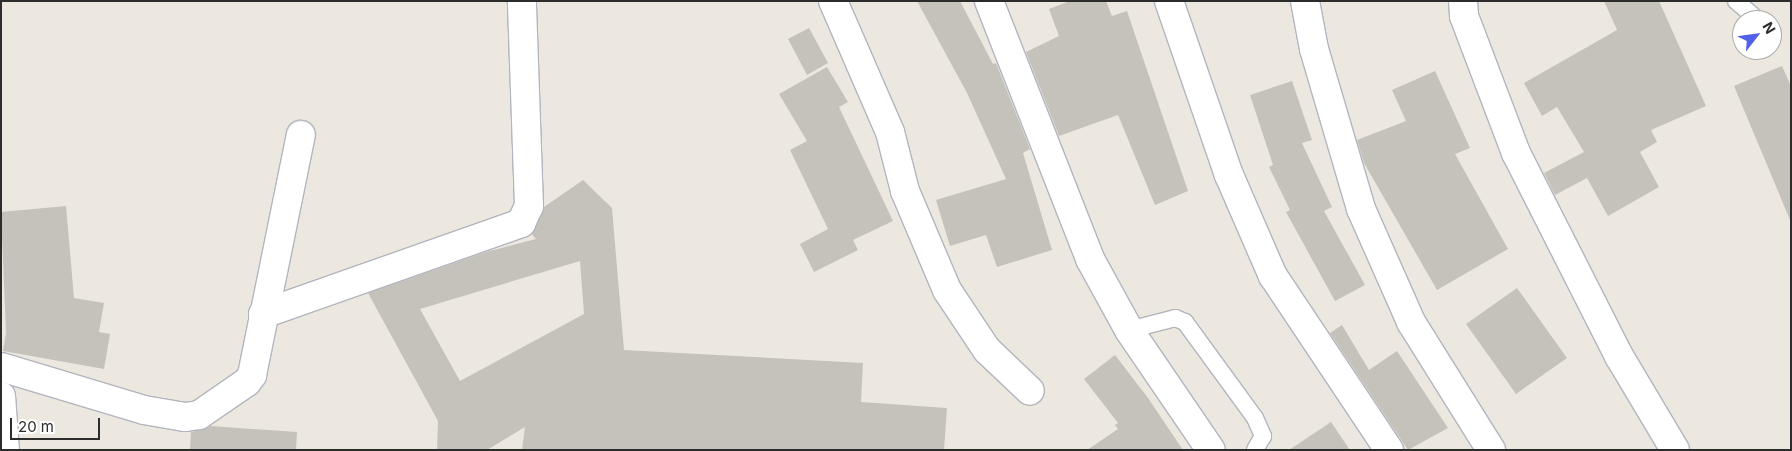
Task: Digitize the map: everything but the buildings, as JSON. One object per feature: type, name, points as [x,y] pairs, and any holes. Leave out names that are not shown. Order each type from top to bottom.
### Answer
[{"type":"street","points":[[263,314],[521,223],[529,206],[522,1]]},
{"type":"street","points":[[833,1],[890,132],[905,191],[947,290],[987,350],[1030,391]]},
{"type":"street","points":[[988,1],[1083,242],[1129,330],[1211,450]]},
{"type":"street","points":[[1169,1],[1229,175],[1273,276],[1390,450]]},
{"type":"street","points":[[1305,1],[1314,49],[1361,209],[1411,322],[1491,450]]},
{"type":"street","points":[[1463,1],[1464,16],[1516,153],[1619,356],[1675,450]]},
{"type":"street","points":[[1,367],[144,410],[185,417],[199,415],[252,375],[301,135]]},
{"type":"street","points":[[1,396],[5,450]]},
{"type":"lane","points":[[1736,1],[1746,10]]},
{"type":"lane","points":[[1129,330],[1174,318],[1185,322],[1255,418],[1262,436],[1255,450]]}]
